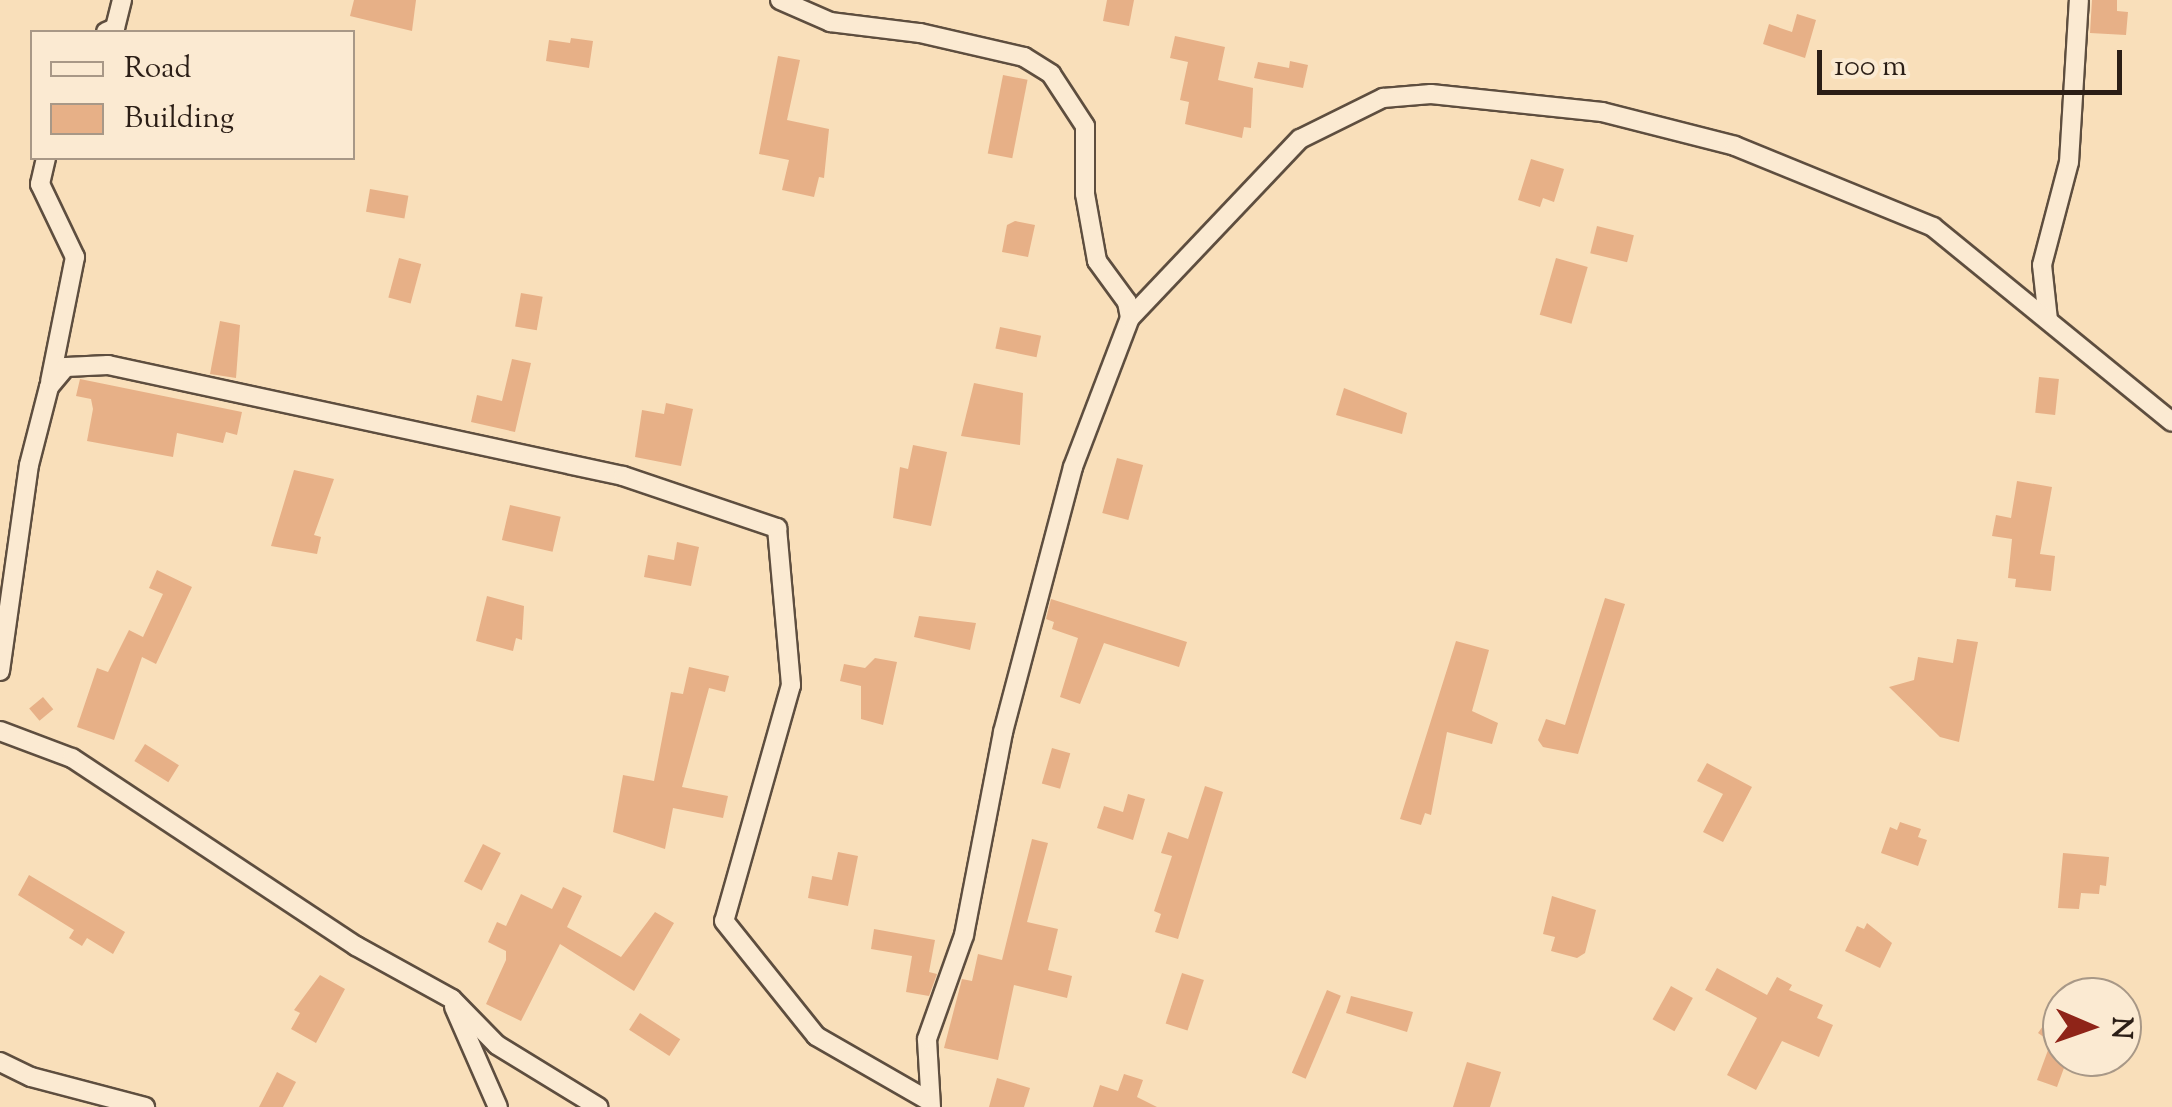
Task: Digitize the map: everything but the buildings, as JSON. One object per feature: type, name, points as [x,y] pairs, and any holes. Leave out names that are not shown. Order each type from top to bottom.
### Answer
[{"type":"street","points":[[111,30],[116,28],[122,0]]},
{"type":"street","points":[[780,0],[830,22],[920,33],[1024,58],[1051,74],[1085,126],[1085,194],[1097,262],[1128,302],[1130,318]]},
{"type":"street","points":[[2048,320],[2042,265],[2069,162],[2079,0]]},
{"type":"street","points":[[930,1104],[927,1039],[964,935],[1003,732],[1073,468],[1130,318],[1300,139],[1383,98],[1432,94],[1602,112],[1735,146],[1933,226],[2172,422]]},
{"type":"street","points":[[0,672],[29,466],[75,257],[40,184],[46,160]]},
{"type":"street","points":[[49,388],[66,366],[108,365],[623,476],[776,528],[791,685],[724,922],[816,1036],[930,1104]]},
{"type":"street","points":[[0,731],[72,758],[326,926],[452,1000],[496,1044],[598,1107]]},
{"type":"street","points":[[452,1000],[498,1107]]},
{"type":"street","points":[[0,1062],[30,1077],[145,1107]]}]
